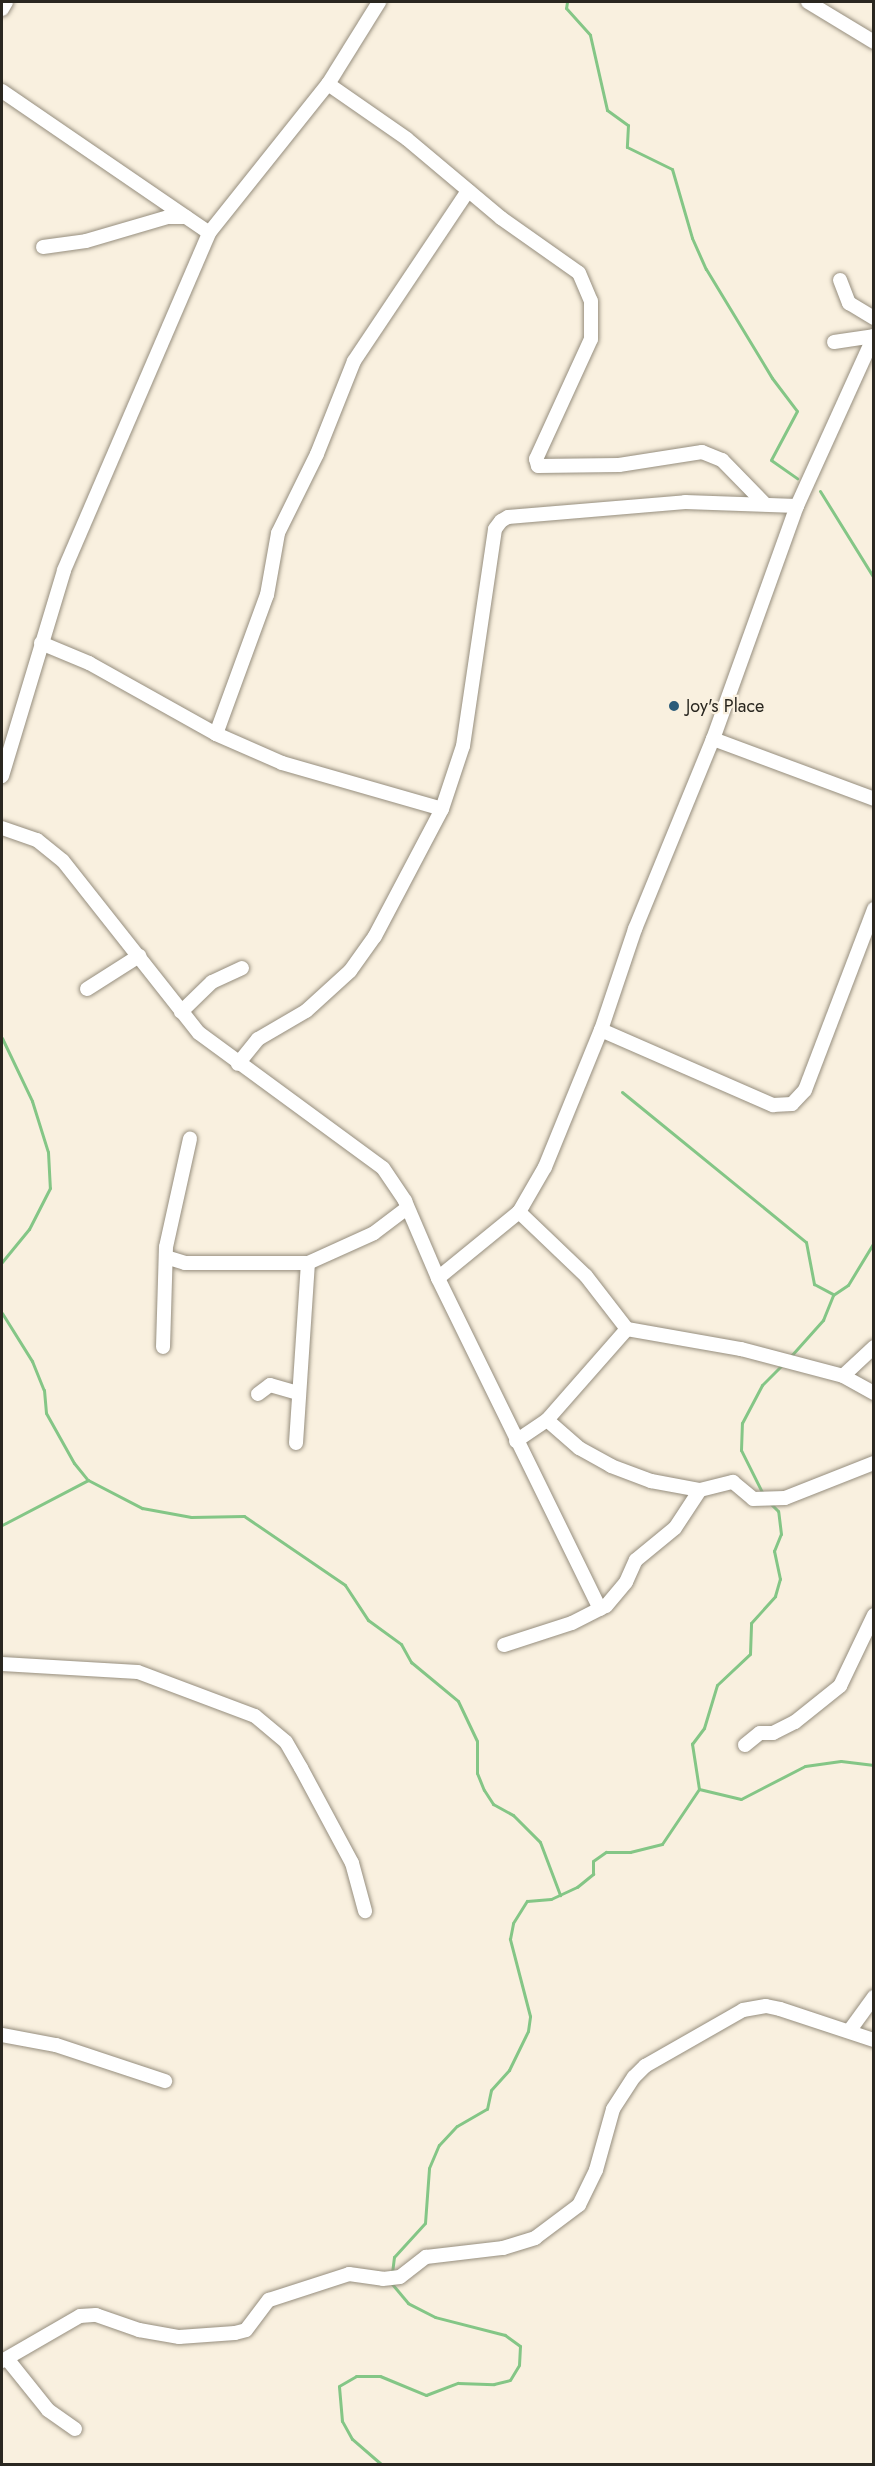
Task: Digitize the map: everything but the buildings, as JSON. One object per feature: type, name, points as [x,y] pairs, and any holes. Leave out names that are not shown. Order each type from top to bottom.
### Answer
[{"type":"street","points":[[2,9],[6,2]]},
{"type":"street","points":[[2,776],[41,643],[85,516],[208,233],[328,84],[379,2]]},
{"type":"street","points":[[808,2],[873,42]]},
{"type":"street","points":[[328,84],[406,139],[468,191],[579,273],[591,301],[591,339],[536,459],[538,466],[627,465],[702,453],[722,460],[765,504]]},
{"type":"street","points":[[2,92],[208,233]]},
{"type":"street","points":[[216,734],[267,595],[278,533],[317,454],[354,361],[468,191]]},
{"type":"street","points":[[43,247],[86,241],[161,218],[186,217]]},
{"type":"street","points":[[840,280],[849,303],[873,318]]},
{"type":"street","points":[[834,342],[873,336]]},
{"type":"street","points":[[438,1278],[519,1212],[545,1167],[601,1030],[635,928],[713,739],[797,506],[873,336]]},
{"type":"street","points":[[238,1064],[258,1039],[306,1011],[350,971],[375,936],[442,809],[463,746],[495,529],[501,521],[508,517],[664,504],[797,506]]},
{"type":"street","points":[[41,643],[152,695],[216,734],[282,763],[442,809]]},
{"type":"street","points":[[713,739],[873,800]]},
{"type":"street","points":[[2,828],[21,832],[49,847],[199,1033],[238,1064],[383,1168],[407,1208],[516,1441],[600,1609]]},
{"type":"street","points":[[601,1030],[773,1105],[792,1104],[805,1090],[873,909]]},
{"type":"street","points":[[87,989],[139,956]]},
{"type":"street","points":[[181,1012],[212,982],[242,968]]},
{"type":"street","points":[[164,1347],[169,1258],[166,1247],[190,1139]]},
{"type":"street","points":[[169,1258],[185,1263],[308,1263],[374,1233],[407,1208]]},
{"type":"street","points":[[519,1212],[586,1276],[627,1329],[741,1348],[843,1376],[873,1393]]},
{"type":"street","points":[[296,1443],[308,1263]]},
{"type":"street","points":[[516,1441],[547,1420],[627,1329]]},
{"type":"street","points":[[843,1376],[873,1347]]},
{"type":"street","points":[[258,1394],[270,1385],[298,1393]]},
{"type":"street","points":[[547,1420],[579,1448],[611,1466],[651,1481],[699,1490],[733,1482],[753,1499],[785,1498],[873,1462]]},
{"type":"street","points":[[504,1645],[572,1623],[600,1609],[620,1590],[636,1560],[675,1528],[699,1490]]},
{"type":"street","points":[[745,1745],[760,1733],[773,1733],[795,1722],[840,1686],[873,1615]]},
{"type":"street","points":[[2,1664],[138,1672],[264,1722],[286,1742],[345,1848],[365,1911]]},
{"type":"street","points":[[850,2030],[873,1997]]},
{"type":"street","points":[[75,2429],[48,2410],[5,2360],[65,2321],[80,2316],[96,2315],[156,2334],[210,2337],[246,2330],[265,2304],[276,2297],[349,2274],[383,2279],[400,2277],[426,2257],[503,2248],[535,2238],[568,2217],[579,2205],[596,2169],[613,2109],[634,2078],[645,2066],[728,2017],[766,2006],[850,2030],[873,2040]]},
{"type":"street","points":[[2,2035],[56,2045],[165,2081]]},
{"type":"waterway","points":[[567,2],[566,8],[590,35],[607,110],[628,125],[627,147],[672,169],[692,238],[706,269],[772,378],[797,411],[771,460],[797,478]]},
{"type":"waterway","points":[[820,491],[874,578]]},
{"type":"waterway","points":[[2,1038],[32,1101],[48,1152],[50,1188],[29,1229],[2,1262]]},
{"type":"waterway","points":[[622,1092],[806,1242],[814,1284],[833,1294]]},
{"type":"waterway","points":[[790,1357],[823,1320],[833,1295],[848,1285],[874,1242]]},
{"type":"waterway","points":[[2,1313],[32,1361],[44,1390],[46,1413],[74,1463],[88,1480],[142,1508],[191,1517],[244,1516],[345,1585],[368,1620],[401,1644],[411,1662],[458,1701],[477,1741],[477,1773],[484,1790],[493,1804],[513,1815],[540,1842],[560,1895]]},
{"type":"waterway","points":[[763,1494],[741,1450],[742,1423],[762,1385],[783,1364]]},
{"type":"waterway","points":[[2,1525],[88,1480]]},
{"type":"waterway","points":[[699,1789],[692,1744],[704,1728],[717,1685],[750,1654],[751,1623],[775,1596],[780,1579],[774,1551],[781,1534],[778,1511],[771,1504]]},
{"type":"waterway","points":[[392,2273],[394,2257],[425,2223],[429,2168],[439,2145],[457,2126],[487,2109],[491,2090],[509,2070],[528,2031],[530,2016],[510,1939],[513,1923],[527,1901],[551,1899],[577,1887],[593,1874],[593,1861],[606,1852],[630,1852],[662,1844],[699,1789],[741,1799],[805,1766],[841,1761],[874,1765]]},
{"type":"waterway","points":[[381,2464],[352,2439],[342,2421],[339,2386],[356,2376],[380,2376],[426,2395],[458,2383],[494,2384],[510,2380],[519,2365],[520,2346],[505,2335],[435,2317],[408,2303],[391,2283]]},
{"type":"place","name":"Joy's Place","points":[[674,706]]}]
